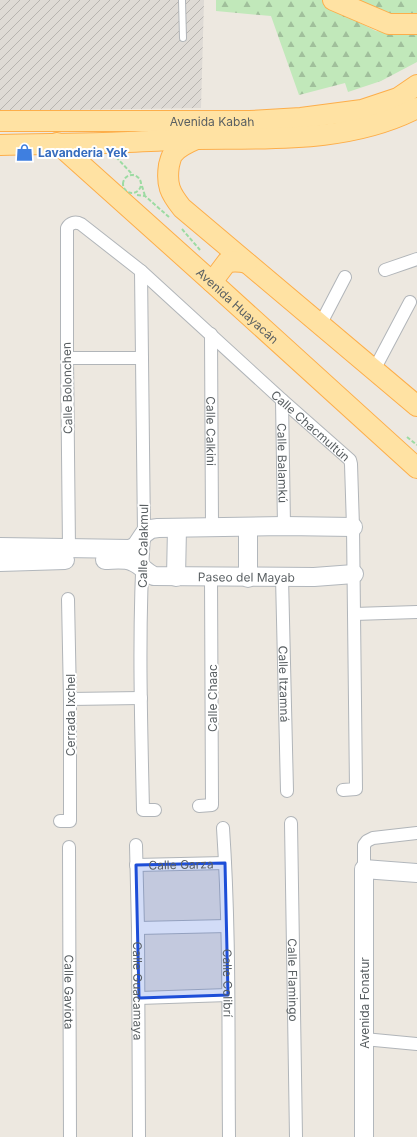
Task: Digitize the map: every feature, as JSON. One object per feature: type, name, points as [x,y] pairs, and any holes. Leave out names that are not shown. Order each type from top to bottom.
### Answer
[{"type":"main road","points":[[334,0],[389,24],[417,24]]},
{"type":"main road","name":"Avenida Kabah","points":[[0,122],[250,121],[302,118],[362,110],[398,98],[417,85]]},
{"type":"main road","name":"Avenida Kabah","points":[[0,145],[195,139],[300,138],[364,128],[403,116],[417,108]]},
{"type":"main road","points":[[250,121],[195,139],[172,154],[167,179],[173,196],[182,208],[417,406]]},
{"type":"main road","name":"Avenida Huayacán","points":[[57,143],[417,468]]},
{"type":"main road","points":[[212,282],[227,262],[241,261],[247,263]]},
{"type":"street","name":"Calle Chacmultún","points":[[67,228],[73,223],[77,222],[81,224],[140,271],[350,460],[354,574],[356,789],[343,790]]},
{"type":"street","name":"Calle Bolonchen","points":[[67,228],[69,548]]},
{"type":"street","points":[[385,270],[417,259]]},
{"type":"street","name":"Calle Calakmul","points":[[140,271],[144,534],[140,698],[143,810],[155,810]]},
{"type":"street","points":[[320,325],[345,277]]},
{"type":"street","points":[[374,370],[410,302]]},
{"type":"street","name":"Calle Calkini","points":[[211,334],[212,527]]},
{"type":"street","points":[[67,358],[142,358]]},
{"type":"street","name":"Calle Balamkú","points":[[282,400],[284,526]]},
{"type":"street","points":[[0,547],[130,548],[136,546],[144,534],[151,529],[284,526],[353,527]]},
{"type":"street","points":[[248,527],[248,578]]},
{"type":"street","points":[[176,577],[177,528]]},
{"type":"street","name":"Paseo del Mayab","points":[[0,562],[44,560],[123,560],[133,562],[147,573],[154,576],[176,577],[314,577],[354,574]]},
{"type":"street","name":"Calle Chaac","points":[[199,806],[212,805],[211,577]]},
{"type":"street","name":"Calle Itzamná","points":[[282,577],[287,791]]},
{"type":"street","name":"Cerrada Ixchel","points":[[60,821],[70,821],[68,599]]},
{"type":"street","points":[[354,614],[417,612]]},
{"type":"street","points":[[70,699],[140,698]]},
{"type":"street","name":"Calle Flamingo","points":[[290,823],[296,1137]]},
{"type":"street","name":"Calle Colibrí","points":[[223,828],[227,926],[229,1137]]},
{"type":"street","points":[[417,833],[373,838],[367,841],[364,845],[364,869],[417,873]]},
{"type":"street","name":"Calle Guacamaya","points":[[136,845],[139,998],[139,1137]]},
{"type":"street","name":"Calle Gaviota","points":[[69,847],[70,1137]]},
{"type":"street","name":"Calle Garza","points":[[136,865],[225,863]]},
{"type":"street","name":"Avenida Fonatur","points":[[364,869],[364,1137]]},
{"type":"street","points":[[138,928],[227,926]]},
{"type":"street","points":[[139,998],[228,996]]},
{"type":"street","points":[[364,1039],[417,1044]]},
{"type":"lane","points":[[182,0],[183,38]]},
{"type":"path","points":[[102,143],[133,175],[139,177],[142,182],[145,196]]},
{"type":"path","points":[[133,175],[127,176],[123,181],[125,190],[130,194],[135,193],[140,190],[142,185]]},
{"type":"highlighted area","points":[[225,863],[228,995],[139,998],[136,865]]},
{"type":"shaded area","points":[[0,0],[204,0],[201,108],[0,111]]},
{"type":"green space","points":[[216,0],[323,0],[328,7],[376,31],[417,35],[417,62],[381,81],[348,92],[345,83],[299,95],[271,16],[216,11]]},
{"type":"green space","points":[[355,0],[417,0],[417,16],[384,13]]},
{"type":"place","name":"Lavanderia Yek","points":[[25,152]]}]
